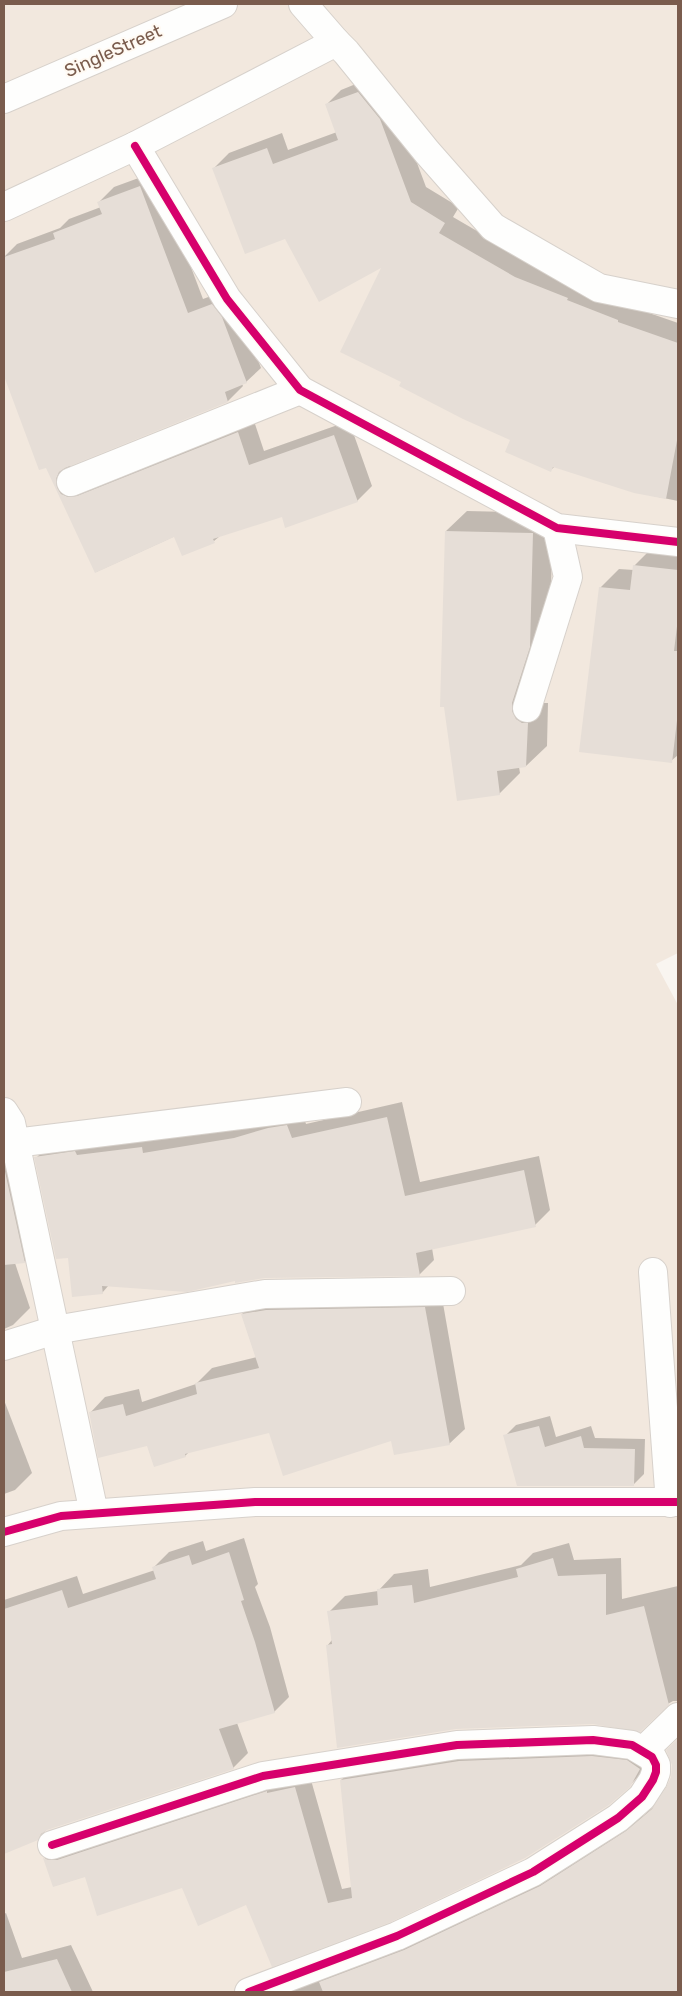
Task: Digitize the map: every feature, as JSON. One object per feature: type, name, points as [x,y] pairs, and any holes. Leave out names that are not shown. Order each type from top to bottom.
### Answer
[{"type":"street","name":"SingleStreet","points":[[4,99],[223,4]]},
{"type":"street","points":[[303,4],[346,52],[427,152],[493,227],[600,288],[678,304]]},
{"type":"street","points":[[4,207],[135,146],[336,42]]},
{"type":"street","points":[[135,146],[227,300],[300,390],[556,528],[678,542]]},
{"type":"street","points":[[72,482],[300,390]]},
{"type":"street","points":[[527,708],[568,577],[556,528]]},
{"type":"street","points":[[15,1143],[347,1102]]},
{"type":"street","points":[[4,1112],[11,1123],[94,1513]]},
{"type":"street","points":[[4,1532],[61,1516],[255,1502],[674,1502],[653,1272]]},
{"type":"street","points":[[4,1346],[55,1330],[265,1294],[451,1291]]},
{"type":"street","points":[[644,1750],[678,1717]]},
{"type":"street","points":[[52,1845],[263,1776],[457,1745],[593,1740],[624,1743],[644,1750],[652,1757],[656,1772],[642,1797],[618,1818],[533,1872],[397,1936],[249,1992]]},
{"type":"shaded area","points":[[4,4],[678,4],[678,953],[656,964],[678,1005],[678,1992],[4,1992]]},
{"type":"building","points":[[358,92],[380,119],[411,202],[445,223],[439,233],[515,277],[568,298],[567,300],[618,320],[618,322],[678,343],[678,435],[666,499],[634,493],[553,467],[551,472],[505,452],[510,440],[463,419],[399,386],[401,382],[340,352],[381,268],[319,302],[285,239],[245,254],[212,168],[267,148],[273,164],[338,140],[325,104]]},
{"type":"building","points":[[140,186],[188,313],[212,304],[222,317],[247,383],[225,392],[228,402],[65,468],[59,472],[56,479],[57,488],[61,494],[68,497],[77,496],[238,432],[249,465],[334,435],[358,502],[285,528],[282,517],[213,539],[215,543],[182,556],[174,537],[95,573],[46,468],[39,470],[4,376],[4,257],[55,239],[53,233],[102,214],[97,202]]},
{"type":"building","points":[[445,531],[533,533],[530,647],[512,703],[512,711],[516,719],[522,723],[528,723],[526,767],[497,771],[500,795],[457,801],[444,707],[440,707]]},
{"type":"building","points":[[633,565],[678,570],[678,618],[674,651],[678,651],[678,712],[672,763],[579,752],[599,587],[630,590]]},
{"type":"building","points":[[387,1117],[405,1196],[524,1170],[536,1227],[416,1253],[420,1276],[265,1278],[235,1283],[235,1281],[187,1292],[102,1286],[103,1294],[72,1297],[68,1258],[56,1259],[34,1157],[75,1151],[77,1155],[142,1147],[143,1153],[234,1138],[268,1128],[287,1125],[292,1138]]},
{"type":"building","points":[[4,1167],[25,1263],[4,1265]]},
{"type":"building","points":[[425,1307],[450,1445],[394,1455],[391,1441],[283,1476],[269,1433],[185,1454],[186,1457],[154,1467],[147,1446],[98,1458],[89,1412],[123,1404],[126,1416],[197,1394],[195,1383],[259,1368],[241,1314],[266,1310]]},
{"type":"building","points":[[539,1426],[545,1447],[581,1436],[584,1448],[635,1449],[634,1486],[517,1486],[503,1435]]},
{"type":"building","points":[[229,1552],[244,1600],[241,1601],[275,1713],[219,1729],[234,1769],[47,1830],[41,1834],[38,1840],[4,1854],[4,1609],[62,1590],[68,1608],[156,1579],[152,1567],[189,1555],[192,1565]]},
{"type":"building","points":[[553,1558],[558,1576],[606,1574],[606,1615],[644,1606],[669,1705],[640,1732],[593,1724],[456,1729],[337,1748],[326,1645],[332,1644],[327,1611],[378,1605],[377,1589],[412,1585],[414,1603],[518,1577],[516,1569]]},
{"type":"building","points":[[678,1739],[678,1992],[323,1992],[319,1982],[404,1950],[540,1886],[626,1831],[652,1809],[666,1788],[671,1777],[672,1765],[666,1750]]},
{"type":"building","points":[[592,1756],[627,1760],[640,1769],[630,1787],[609,1805],[525,1858],[391,1922],[272,1967],[246,1905],[198,1926],[182,1888],[97,1916],[85,1877],[53,1887],[43,1858],[57,1860],[267,1791],[267,1793],[295,1787],[328,1903],[352,1898],[340,1780],[459,1761]]},
{"type":"building","points":[[57,1959],[72,1992],[4,1992],[4,1972]]},
{"type":"cycle path","points":[[135,146],[227,299],[300,390],[557,528],[678,542]]},
{"type":"cycle path","points":[[4,1532],[61,1516],[255,1502],[678,1502]]},
{"type":"cycle path","points":[[52,1845],[263,1776],[457,1745],[593,1740],[632,1745],[652,1757],[656,1765],[656,1772],[642,1797],[618,1818],[533,1872],[397,1936],[249,1992]]}]
